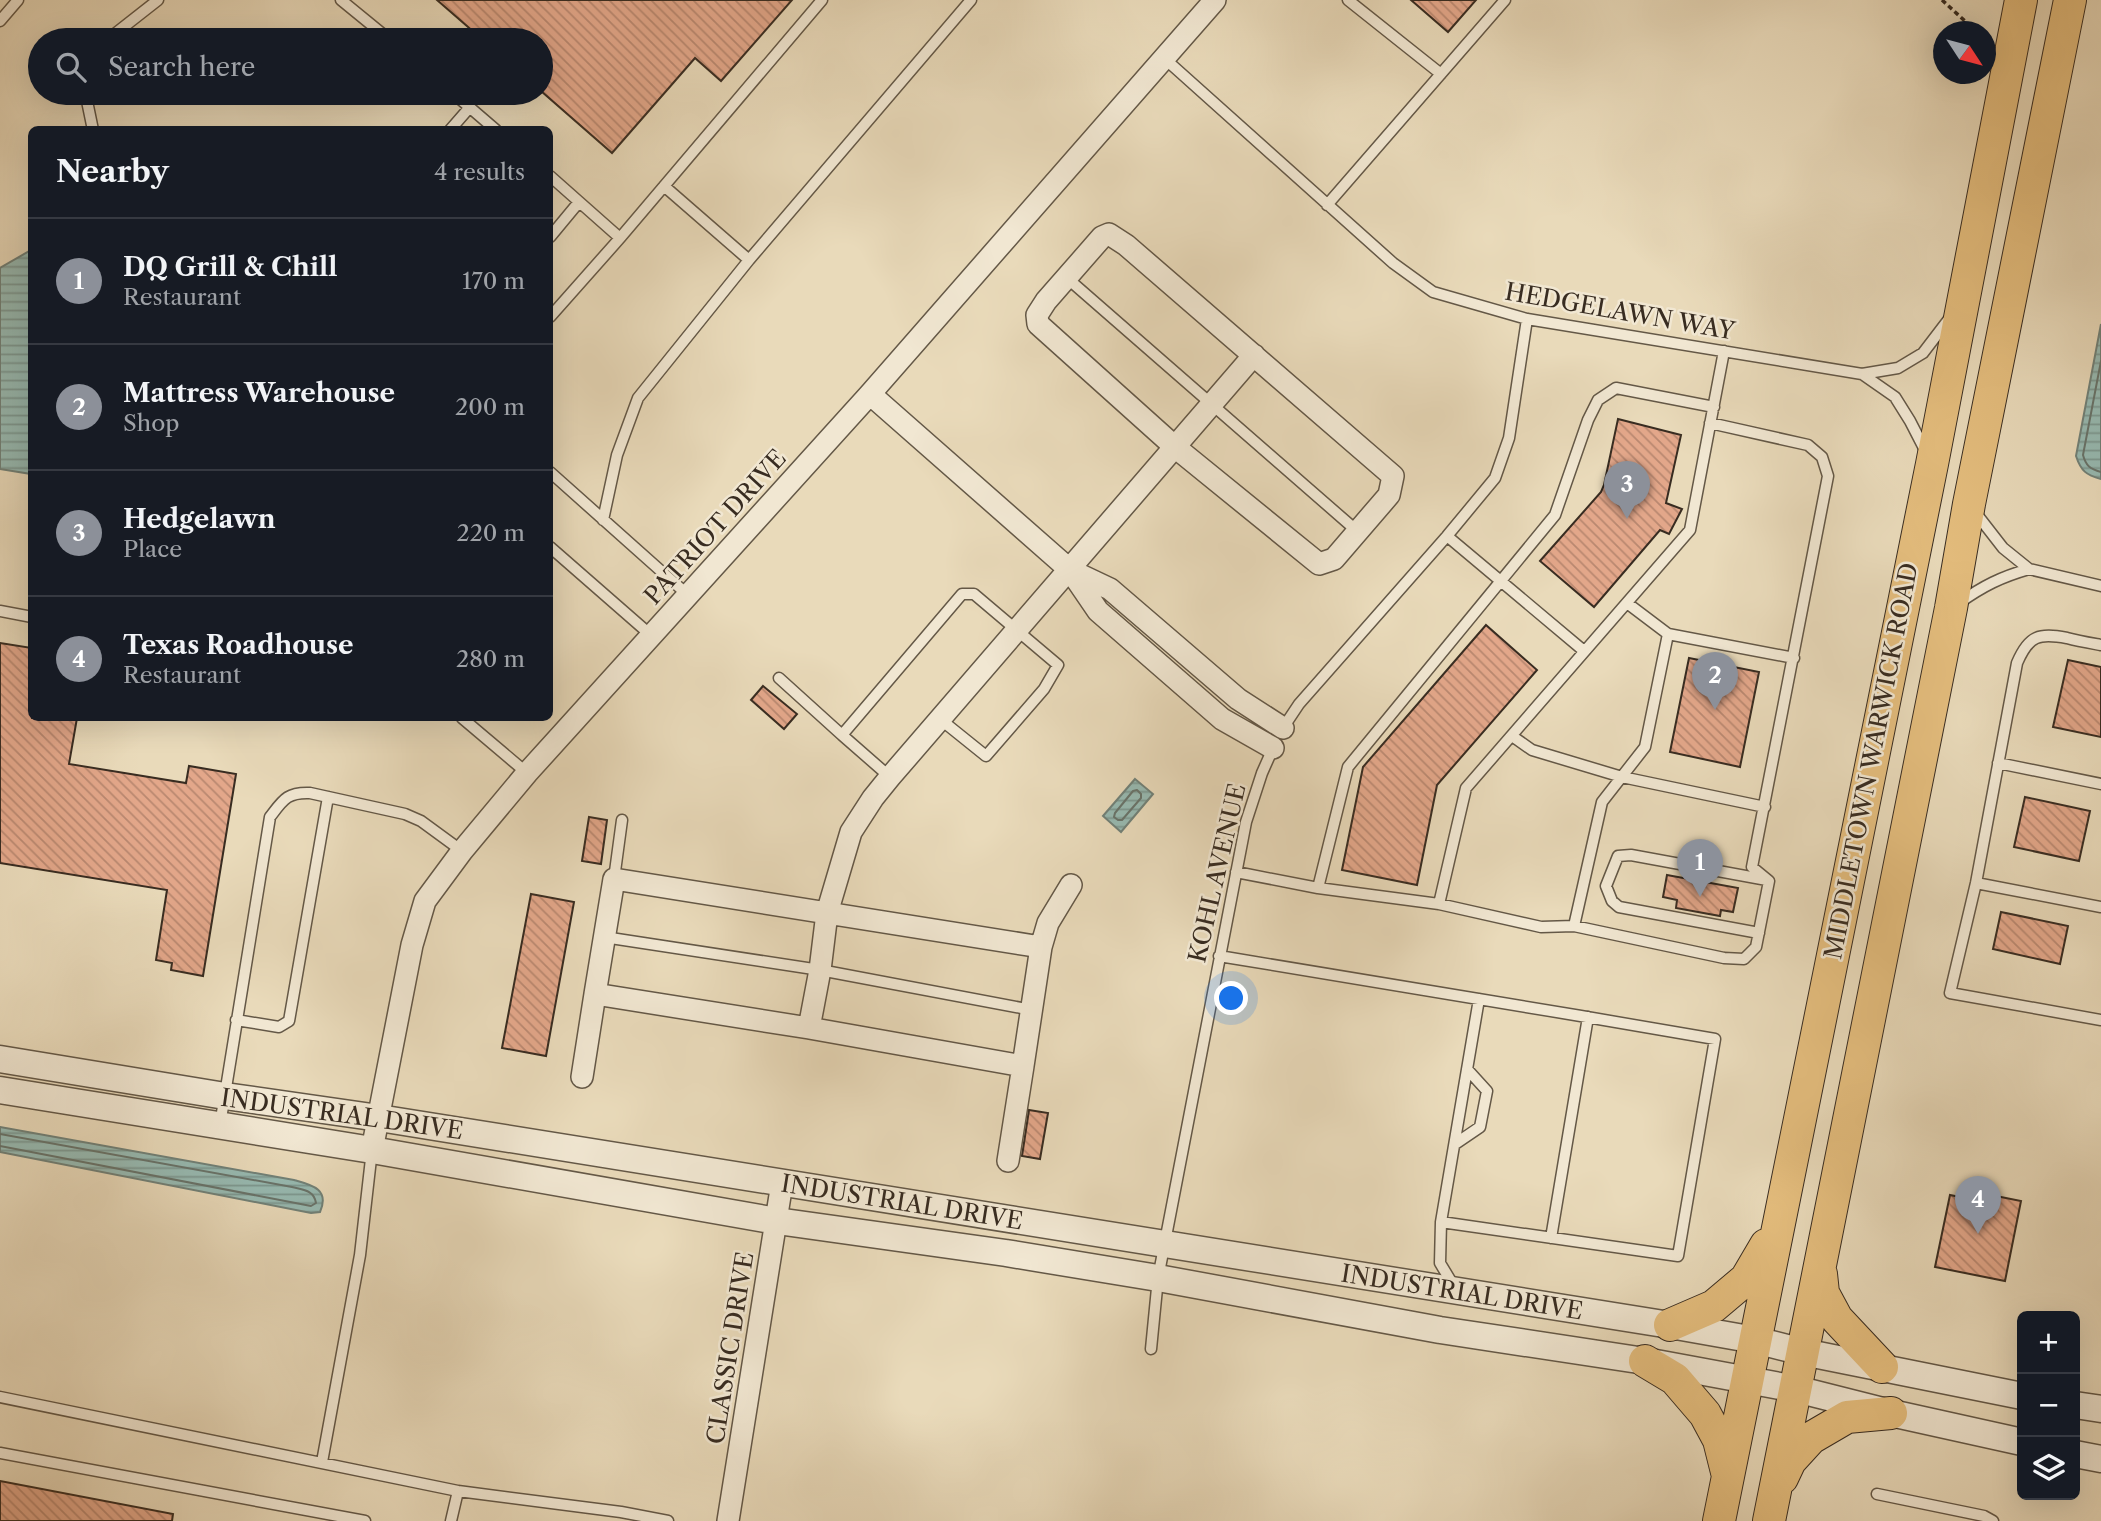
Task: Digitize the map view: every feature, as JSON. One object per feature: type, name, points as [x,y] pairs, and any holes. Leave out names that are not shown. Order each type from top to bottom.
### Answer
[{"type":"main road","name":"MIDDLETOWN WARWICK ROAD","points":[[1719,1521],[1932,464],[2021,0]]},
{"type":"main road","name":"MIDDLETOWN WARWICK ROAD","points":[[1771,1508],[2070,0]]},
{"type":"main road","points":[[1670,1325],[1714,1306],[1746,1279],[1778,1226]]},
{"type":"main road","points":[[1821,1264],[1823,1293],[1837,1319],[1882,1367]]},
{"type":"main road","points":[[1645,1361],[1675,1379],[1705,1414],[1719,1440],[1728,1477]]},
{"type":"main road","points":[[1771,1508],[1790,1461],[1811,1438],[1847,1417],[1891,1413]]},
{"type":"street","name":"PATRIOT DRIVE","points":[[372,1150],[412,945],[425,901],[462,851],[527,774],[870,394],[1216,0]]},
{"type":"street","points":[[1109,234],[1126,245],[1393,476],[1389,495],[1334,559],[1319,564],[1175,447],[1038,324],[1037,315],[1067,278],[1102,237],[1109,234]]},
{"type":"street","points":[[808,1027],[820,971],[827,913],[851,832],[873,798],[1254,355]]},
{"type":"street","points":[[870,394],[1070,570],[1098,611],[1222,719],[1273,748]]},
{"type":"street","points":[[1070,570],[1110,589],[1238,699],[1283,728]]},
{"type":"street","points":[[582,1077],[614,879],[1041,947]]},
{"type":"street","points":[[1008,1161],[1041,947],[1048,923],[1071,885]]},
{"type":"street","points":[[595,994],[808,1027],[1023,1066]]},
{"type":"street","name":"INDUSTRIAL DRIVE","points":[[0,1059],[1670,1325],[2017,1395]]},
{"type":"street","name":"INDUSTRIAL DRIVE","points":[[0,1090],[372,1150],[777,1220],[1158,1278],[1440,1331],[1645,1361],[1796,1389],[2017,1441]]},
{"type":"street","name":"CLASSIC DRIVE","points":[[728,1521],[782,1183]]},
{"type":"street","points":[[2080,1406],[2101,1409]]},
{"type":"street","points":[[2080,1455],[2101,1460]]},
{"type":"lane","points":[[0,21],[18,0]]},
{"type":"lane","points":[[122,28],[158,0]]},
{"type":"lane","points":[[341,0],[375,28]]},
{"type":"lane","points":[[553,314],[822,0]]},
{"type":"lane","points":[[603,520],[617,455],[638,398],[750,260],[971,0]]},
{"type":"lane","points":[[1348,0],[1441,74]]},
{"type":"lane","points":[[1327,205],[1506,0]]},
{"type":"lane","name":"HEDGELAWN WAY","points":[[1164,58],[1327,205],[1394,263],[1433,292],[1527,319],[1862,374]]},
{"type":"lane","points":[[88,105],[92,126]]},
{"type":"lane","points":[[468,105],[491,126]]},
{"type":"lane","points":[[453,126],[470,107]]},
{"type":"lane","points":[[553,179],[620,238]]},
{"type":"lane","points":[[664,186],[750,260]]},
{"type":"lane","points":[[553,233],[579,202]]},
{"type":"lane","points":[[1067,278],[1357,531]]},
{"type":"lane","points":[[1862,374],[1898,368],[1923,353],[1962,303]]},
{"type":"lane","name":"KOHL AVENUE","points":[[1151,1349],[1158,1278],[1219,957],[1246,822],[1262,774],[1283,728],[1299,704],[1447,537],[1495,478],[1509,438],[1527,319]]},
{"type":"lane","points":[[1439,904],[1466,788],[1690,530],[1724,351]]},
{"type":"lane","points":[[1862,374],[1895,397],[1932,464]]},
{"type":"lane","points":[[1318,888],[1348,767],[1555,515],[1588,420],[1598,400],[1616,388],[1713,407]]},
{"type":"lane","points":[[1710,423],[1808,445],[1822,457],[1828,476],[1752,867],[1769,881]]},
{"type":"lane","points":[[553,475],[689,596]]},
{"type":"lane","points":[[1969,504],[2003,548],[2029,569],[2101,586]]},
{"type":"lane","points":[[1447,537],[1584,651]]},
{"type":"lane","points":[[553,550],[653,637]]},
{"type":"lane","points":[[1951,608],[2001,577],[2029,569]]},
{"type":"lane","points":[[842,735],[962,594],[974,594],[1058,665],[1044,689],[986,755],[940,719]]},
{"type":"lane","points":[[1627,603],[1668,634],[1794,658]]},
{"type":"lane","points":[[0,611],[28,616]]},
{"type":"lane","points":[[1574,926],[1602,802],[1646,747],[1668,634]]},
{"type":"lane","points":[[2101,645],[2046,634],[2034,639],[2024,649],[2017,663],[1976,883],[1950,993],[2101,1020]]},
{"type":"lane","points":[[779,678],[890,777]]},
{"type":"lane","points":[[465,721],[527,774]]},
{"type":"lane","points":[[1511,736],[1532,750],[1622,777],[1765,807]]},
{"type":"lane","points":[[1998,763],[2101,784]]},
{"type":"lane","points":[[220,1125],[270,817],[282,801],[295,793],[328,797],[405,814],[421,821],[462,851]]},
{"type":"lane","points":[[236,1020],[279,1027],[289,1021],[328,797]]},
{"type":"lane","points":[[614,879],[622,820]]},
{"type":"lane","points":[[1759,933],[1619,906],[1612,901],[1606,886],[1618,856],[1631,855],[1769,881]]},
{"type":"lane","points":[[1236,872],[1318,888],[1439,904],[1541,927],[1574,926],[1724,958],[1744,959],[1756,947],[1769,881]]},
{"type":"lane","points":[[1976,883],[2101,907]]},
{"type":"lane","points":[[604,937],[820,971],[1032,1010]]},
{"type":"lane","points":[[1219,957],[1715,1039],[1678,1256],[1441,1222]]},
{"type":"lane","points":[[1457,1291],[1440,1263],[1441,1222],[1479,999]]},
{"type":"lane","points":[[1551,1238],[1588,1017]]},
{"type":"lane","points":[[1455,1144],[1480,1127],[1487,1091],[1467,1069]]},
{"type":"lane","points":[[322,1462],[360,1255],[372,1150]]},
{"type":"lane","points":[[0,1397],[458,1490],[668,1521]]},
{"type":"lane","points":[[0,1453],[365,1521]]},
{"type":"lane","points":[[451,1521],[458,1490]]},
{"type":"lane","points":[[1877,1494],[1984,1516],[1993,1521]]},
{"type":"path","points":[[1942,0],[1965,21]]},
{"type":"water","points":[[28,252],[28,474],[0,469],[0,268]]},
{"type":"water","points":[[2101,324],[2101,479],[2085,472],[2076,456]]},
{"type":"water","points":[[1135,779],[1153,794],[1121,832],[1103,816]]},
{"type":"water","points":[[0,1127],[294,1180],[318,1189],[323,1198],[320,1212],[311,1213],[0,1152]]},
{"type":"building","points":[[437,0],[792,0],[721,81],[695,58],[612,153],[553,101],[553,28],[469,28]]},
{"type":"building","points":[[1411,0],[1476,0],[1448,32]]},
{"type":"building","points":[[1618,419],[1681,435],[1666,503],[1682,509],[1669,534],[1660,530],[1594,607],[1540,561],[1601,492]]},
{"type":"building","points":[[1486,625],[1537,670],[1437,785],[1417,885],[1342,870],[1363,767]]},
{"type":"building","points":[[0,643],[28,647],[28,721],[76,721],[69,764],[186,783],[189,766],[236,774],[203,976],[171,970],[172,963],[156,960],[167,890],[0,863]]},
{"type":"building","points":[[1689,658],[1759,672],[1740,767],[1670,752]]},
{"type":"building","points":[[2068,660],[2101,667],[2101,737],[2053,727]]},
{"type":"building","points":[[763,686],[797,714],[784,729],[751,700]]},
{"type":"building","points":[[2025,797],[2090,811],[2079,861],[2014,847]]},
{"type":"building","points":[[589,817],[607,820],[601,864],[582,861]]},
{"type":"building","points":[[1667,875],[1738,888],[1733,912],[1721,910],[1720,916],[1676,908],[1677,900],[1663,897]]},
{"type":"building","points":[[531,894],[574,902],[546,1056],[502,1048]]},
{"type":"building","points":[[2001,912],[2068,926],[2060,964],[1993,949]]},
{"type":"building","points":[[1029,1110],[1048,1113],[1040,1159],[1022,1156]]},
{"type":"building","points":[[1976,1192],[2021,1201],[2005,1281],[1935,1267],[1950,1195],[1974,1200]]},
{"type":"building","points":[[0,1481],[173,1514],[172,1521],[0,1521]]},
{"type":"place","name":"Hedgelawn","points":[[1627,519]]},
{"type":"place","name":"Mattress Warehouse","points":[[1715,710]]},
{"type":"place","name":"DQ Grill & Chill","points":[[1700,897]]},
{"type":"place","name":"Texas Roadhouse","points":[[1978,1234]]}]
